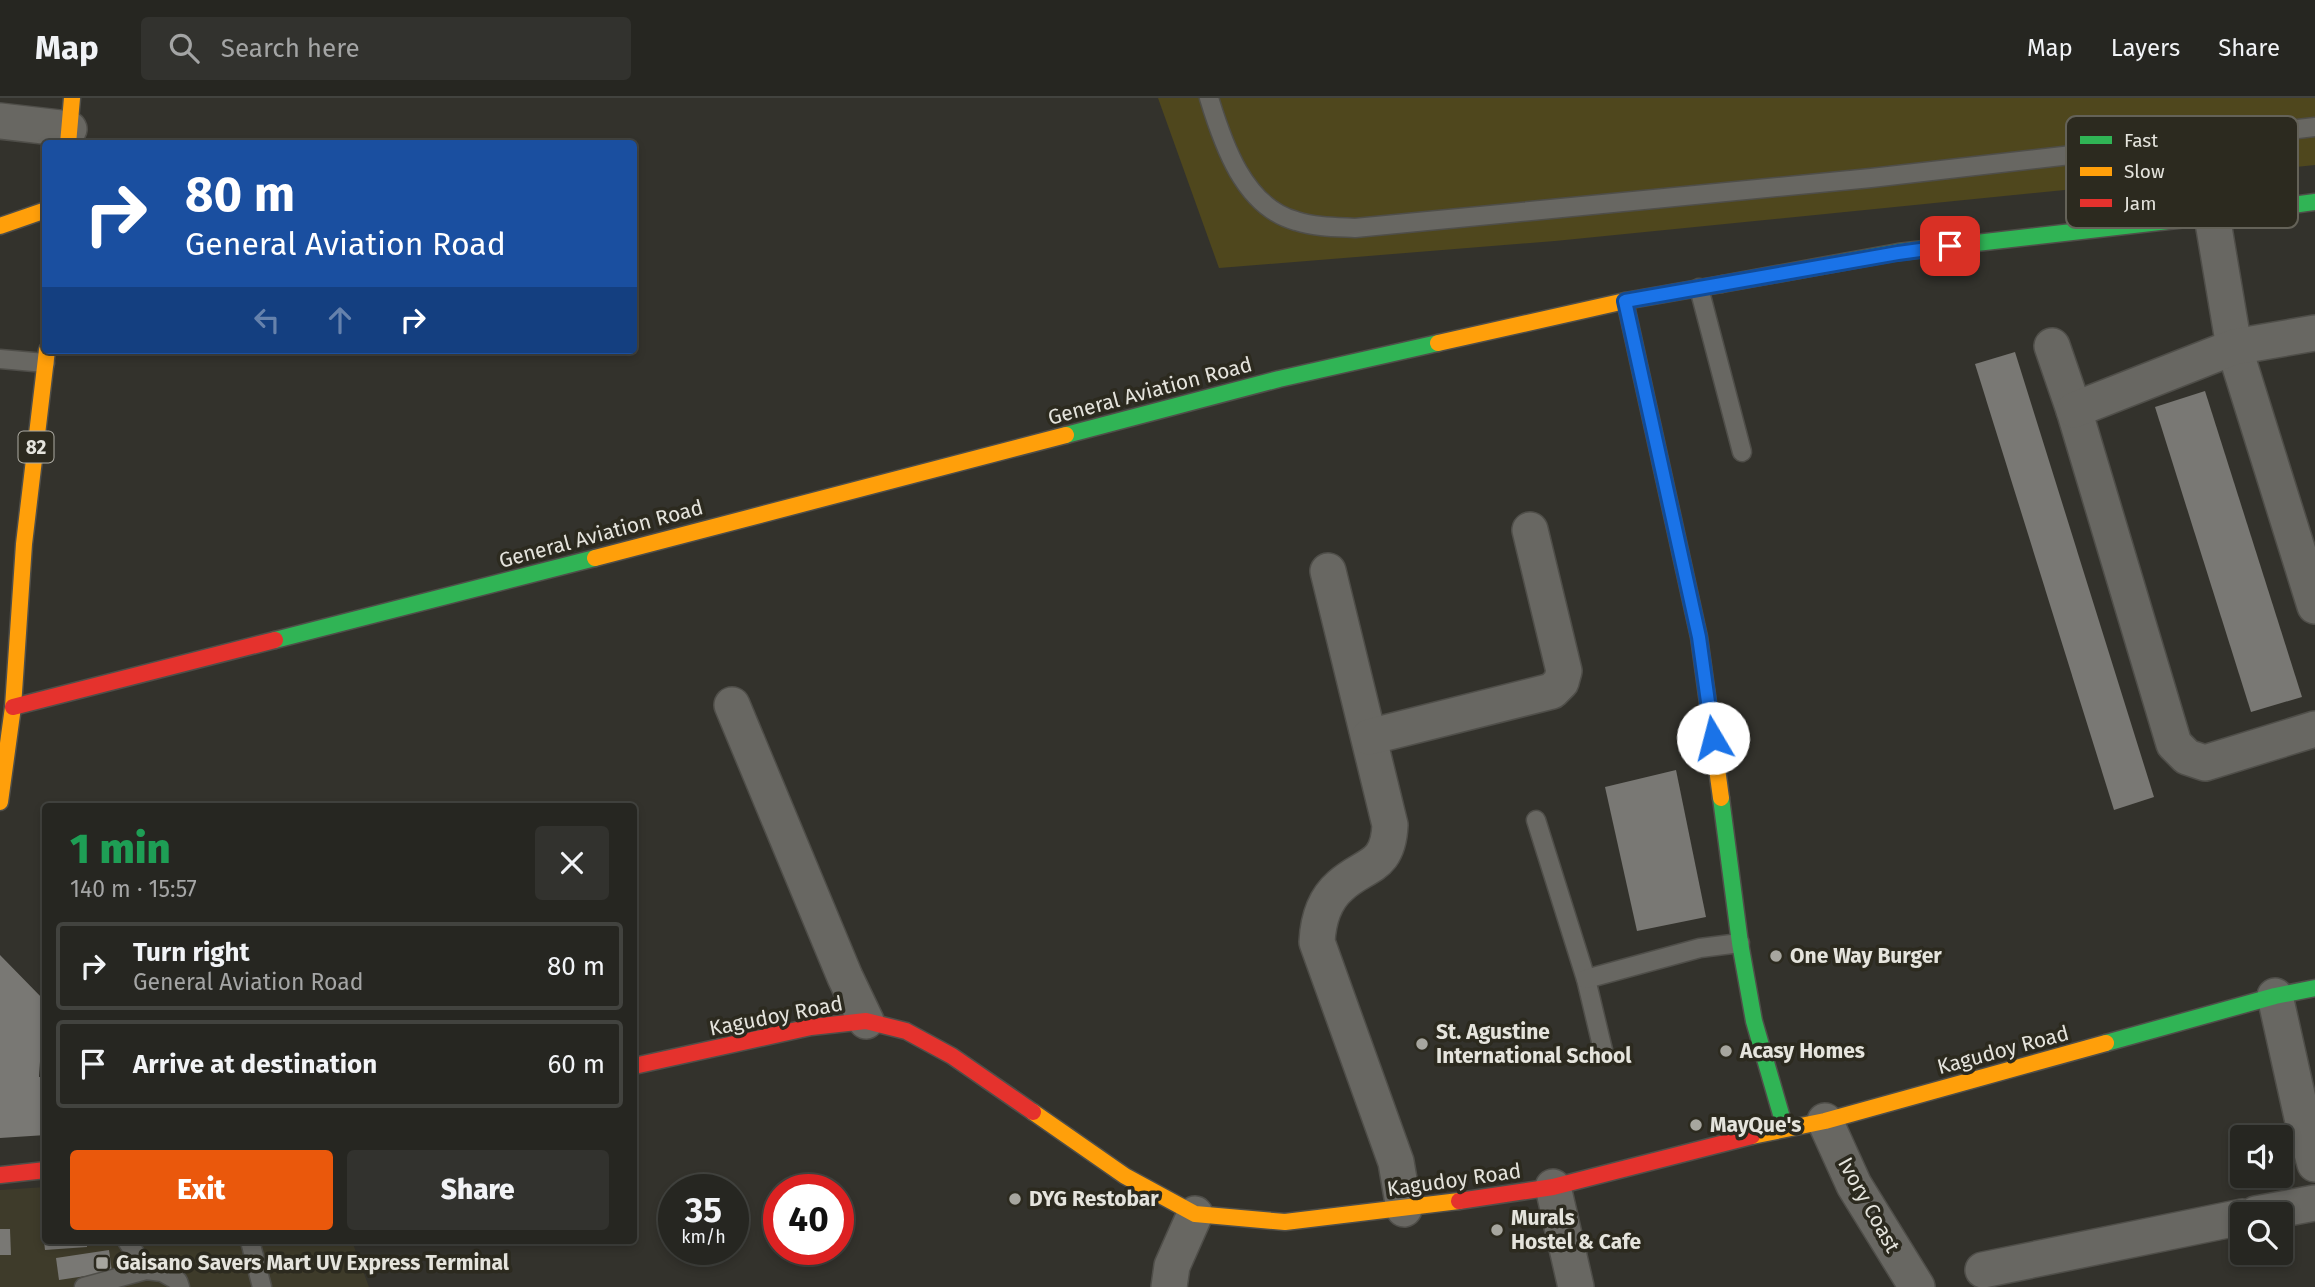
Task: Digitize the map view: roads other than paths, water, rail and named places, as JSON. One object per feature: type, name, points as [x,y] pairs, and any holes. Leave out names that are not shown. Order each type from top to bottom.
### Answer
[{"type":"main road","points":[[0,226],[42,211]]},
{"type":"main road","name":"General Aviation Road","points":[[13,707],[1279,379],[1625,301],[1898,253],[2110,228]]},
{"type":"main road","points":[[1625,301],[1699,637],[1740,943],[1754,1021],[1785,1128]]},
{"type":"main road","name":"82","points":[[0,802],[13,707],[7,676],[46,357]]},
{"type":"main road","name":"Kagudoy Road","points":[[637,1065],[811,1027],[866,1021],[906,1031],[952,1056],[1125,1176],[1195,1214],[1285,1222],[1404,1209],[1553,1187],[1785,1128],[1825,1121],[2275,996],[2315,988]]},
{"type":"main road","points":[[0,1175],[42,1170]]},
{"type":"street","points":[[0,121],[70,124]]},
{"type":"street","points":[[2214,228],[2234,347],[2315,606]]},
{"type":"street","points":[[2074,410],[2234,347],[2315,333]]},
{"type":"street","points":[[2052,346],[2074,410],[2174,744],[2187,757],[2205,763],[2315,729]]},
{"type":"street","points":[[1369,737],[1552,691],[1561,682],[1564,671],[1530,530]]},
{"type":"street","points":[[1328,571],[1390,834],[1376,863],[1340,885],[1330,897],[1318,927],[1317,942],[1396,1162],[1404,1209]]},
{"type":"street","points":[[732,705],[845,977],[866,1021]]},
{"type":"street","points":[[2275,996],[2315,1164]]},
{"type":"street","name":"Ivory Coast","points":[[1825,1121],[1854,1185],[1917,1287]]},
{"type":"street","points":[[1553,1187],[1576,1287]]},
{"type":"street","points":[[2293,1207],[2315,1203]]},
{"type":"street","points":[[1169,1287],[1172,1266],[1195,1214]]},
{"type":"street","points":[[1983,1270],[2230,1219]]},
{"type":"lane","points":[[1209,98],[1218,127],[1243,180],[1265,206],[1293,221],[1319,226],[1355,228],[1871,178],[2066,156]]},
{"type":"lane","points":[[1699,288],[1742,452]]},
{"type":"lane","points":[[0,359],[46,357]]},
{"type":"lane","points":[[1536,820],[1586,979],[1603,1050]]},
{"type":"lane","points":[[1586,979],[1700,948],[1740,943]]},
{"type":"lane","points":[[129,1244],[145,1270]]},
{"type":"lane","points":[[251,1244],[262,1287]]},
{"type":"lane","points":[[84,1287],[145,1270],[162,1272],[178,1280],[180,1287]]},
{"type":"place","name":"One Way Burger","points":[[1776,956]]},
{"type":"place","name":"St. Agustine International School","points":[[1422,1044]]},
{"type":"place","name":"Acasy Homes","points":[[1726,1051]]},
{"type":"place","name":"MayQue's","points":[[1696,1125]]},
{"type":"place","name":"DYG Restobar","points":[[1015,1199]]},
{"type":"place","name":"Murals Hostel & Cafe","points":[[1497,1230]]},
{"type":"place","name":"Gaisano Savers Mart UV Express Terminal","points":[[102,1263]]}]
